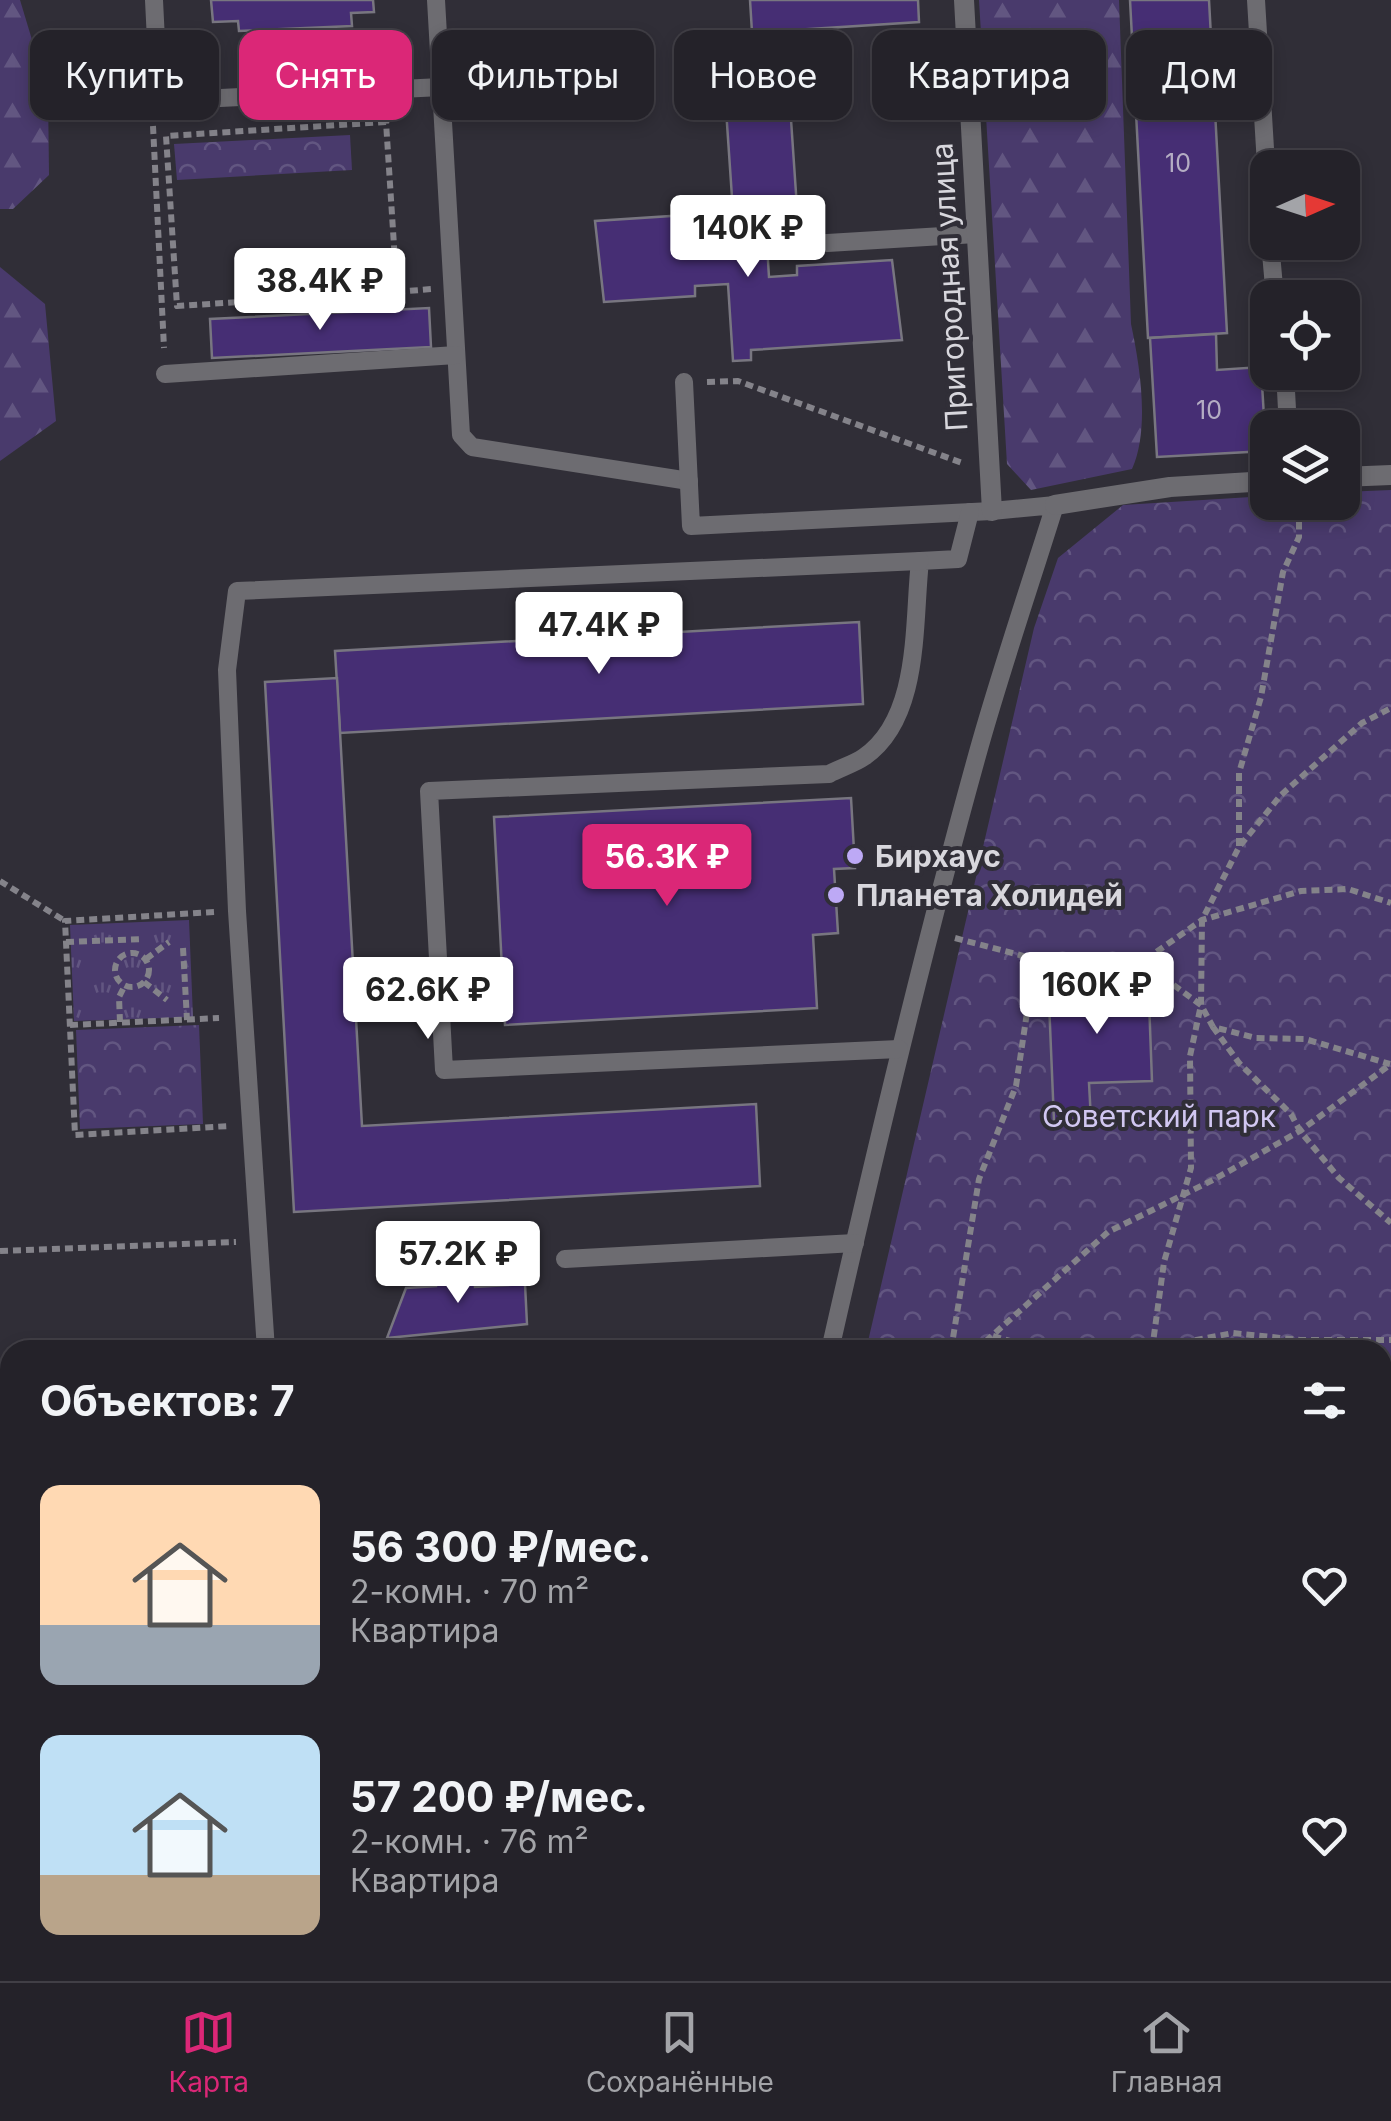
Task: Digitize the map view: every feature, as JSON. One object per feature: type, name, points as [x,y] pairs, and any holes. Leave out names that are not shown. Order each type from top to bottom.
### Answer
[{"type":"street","name":"Пригородная улица","points":[[964,0],[990,473],[981,512]]},
{"type":"street","points":[[1360,476],[1391,475]]},
{"type":"street","points":[[1055,505],[1170,487],[1250,482]]},
{"type":"lane","points":[[154,0],[156,30]]},
{"type":"lane","points":[[436,0],[438,30]]},
{"type":"lane","points":[[1256,0],[1265,150]]},
{"type":"lane","points":[[219,97],[432,86]]},
{"type":"lane","points":[[443,120],[461,435],[472,447],[688,481]]},
{"type":"lane","points":[[811,244],[976,234]]},
{"type":"lane","points":[[166,374],[456,354]]},
{"type":"lane","points":[[684,382],[691,526],[1055,505],[981,742],[930,931],[899,1048],[833,1340]]},
{"type":"lane","points":[[265,1340],[237,911],[227,670],[238,591],[958,559],[981,512]]},
{"type":"lane","points":[[899,1048],[444,1070],[429,790],[829,774],[866,756],[896,723],[907,696],[920,561]]},
{"type":"lane","points":[[564,1259],[855,1243]]},
{"type":"path","points":[[154,120],[166,374]]},
{"type":"path","points":[[162,307],[397,292],[386,122],[166,136],[176,306]]},
{"type":"path","points":[[684,382],[738,381],[990,473]]},
{"type":"path","points":[[1240,847],[1239,773],[1261,697],[1282,572],[1299,537],[1299,520]]},
{"type":"path","points":[[1151,1340],[1164,1262],[1191,1168],[1190,1056],[1201,1004],[1202,920],[1240,847],[1282,795],[1328,751],[1362,724],[1391,708]]},
{"type":"path","points":[[0,881],[65,921],[237,911]]},
{"type":"path","points":[[930,931],[1034,959],[1082,966],[1142,962],[1202,920],[1301,891],[1348,889],[1391,903]]},
{"type":"path","points":[[65,921],[76,1135],[250,1125]]},
{"type":"path","points":[[66,942],[143,938]]},
{"type":"path","points":[[117,940],[126,954]]},
{"type":"path","points":[[146,959],[169,942]]},
{"type":"path","points":[[183,948],[187,1020]]},
{"type":"path","points":[[132,952],[146,959],[150,970],[144,982],[132,988],[117,978],[117,961],[126,954],[132,952]]},
{"type":"path","points":[[953,1340],[979,1179],[1016,1086],[1034,959]]},
{"type":"path","points":[[1142,962],[1201,1004],[1239,1063],[1291,1114],[1339,1178],[1391,1223]]},
{"type":"path","points":[[144,982],[167,1000]]},
{"type":"path","points":[[120,1022],[119,996],[124,985]]},
{"type":"path","points":[[70,1025],[244,1017]]},
{"type":"path","points":[[1213,1027],[1256,1038],[1305,1039],[1391,1065]]},
{"type":"path","points":[[987,1340],[1108,1232],[1300,1131],[1391,1065]]},
{"type":"path","points":[[0,1251],[258,1242]]},
{"type":"path","points":[[1197,1340],[1233,1333],[1300,1340],[1391,1340]]},
{"type":"path","points":[[992,1336],[1006,1340]]},
{"type":"green space","points":[[0,0],[20,0],[30,33],[30,120],[48,120],[49,175],[13,209],[0,209]]},
{"type":"green space","points":[[979,0],[1119,0],[1131,324],[1142,397],[1141,435],[1132,469],[1031,490],[1007,464],[986,120],[1106,120],[1106,30],[981,30]]},
{"type":"green space","points":[[350,135],[352,170],[177,180],[174,144]]},
{"type":"green space","points":[[0,267],[45,304],[56,421],[0,461]]},
{"type":"green space","name":"Советский парк","points":[[1391,490],[1391,1340],[868,1340],[1034,628],[1058,558],[1123,505],[1250,497],[1250,520],[1360,520],[1360,491]]},
{"type":"green space","points":[[189,920],[193,1017],[74,1021],[70,925]]},
{"type":"green space","points":[[199,1025],[203,1124],[80,1129],[76,1030]]},
{"type":"building","points":[[211,0],[373,0],[374,12],[351,13],[352,26],[239,31],[238,21],[213,22]]},
{"type":"building","points":[[750,0],[918,0],[919,22],[752,30]]},
{"type":"building","points":[[1130,0],[1209,0],[1211,30],[1132,30]]},
{"type":"building","points":[[727,120],[791,120],[797,208],[765,210],[764,197],[747,198],[747,211],[733,212]]},
{"type":"building","points":[[1136,120],[1215,120],[1227,333],[1148,338]]},
{"type":"building","points":[[764,197],[769,277],[797,275],[797,266],[892,260],[902,340],[751,350],[751,360],[733,361],[728,284],[695,286],[695,296],[604,302],[595,221],[747,211],[747,198]]},
{"type":"building","points":[[429,308],[431,347],[212,358],[210,319]]},
{"type":"building","points":[[1216,334],[1217,370],[1250,368],[1250,390],[1262,390],[1264,410],[1250,410],[1250,452],[1157,457],[1150,338]]},
{"type":"building","points":[[859,622],[863,704],[340,733],[335,651]]},
{"type":"building","points":[[337,678],[362,1126],[756,1104],[760,1186],[294,1212],[265,682]]},
{"type":"building","points":[[851,798],[855,868],[834,869],[838,933],[813,935],[817,1008],[505,1025],[494,817]]},
{"type":"building","points":[[1148,974],[1152,1081],[1089,1083],[1091,1120],[1054,1121],[1048,978]]},
{"type":"building","points":[[474,1266],[475,1287],[525,1284],[527,1324],[387,1338],[406,1288],[436,1286],[435,1269]]},
{"type":"place","name":"Бирхаус","points":[[855,856]]},
{"type":"place","name":"Планета Холидей","points":[[836,895]]}]
